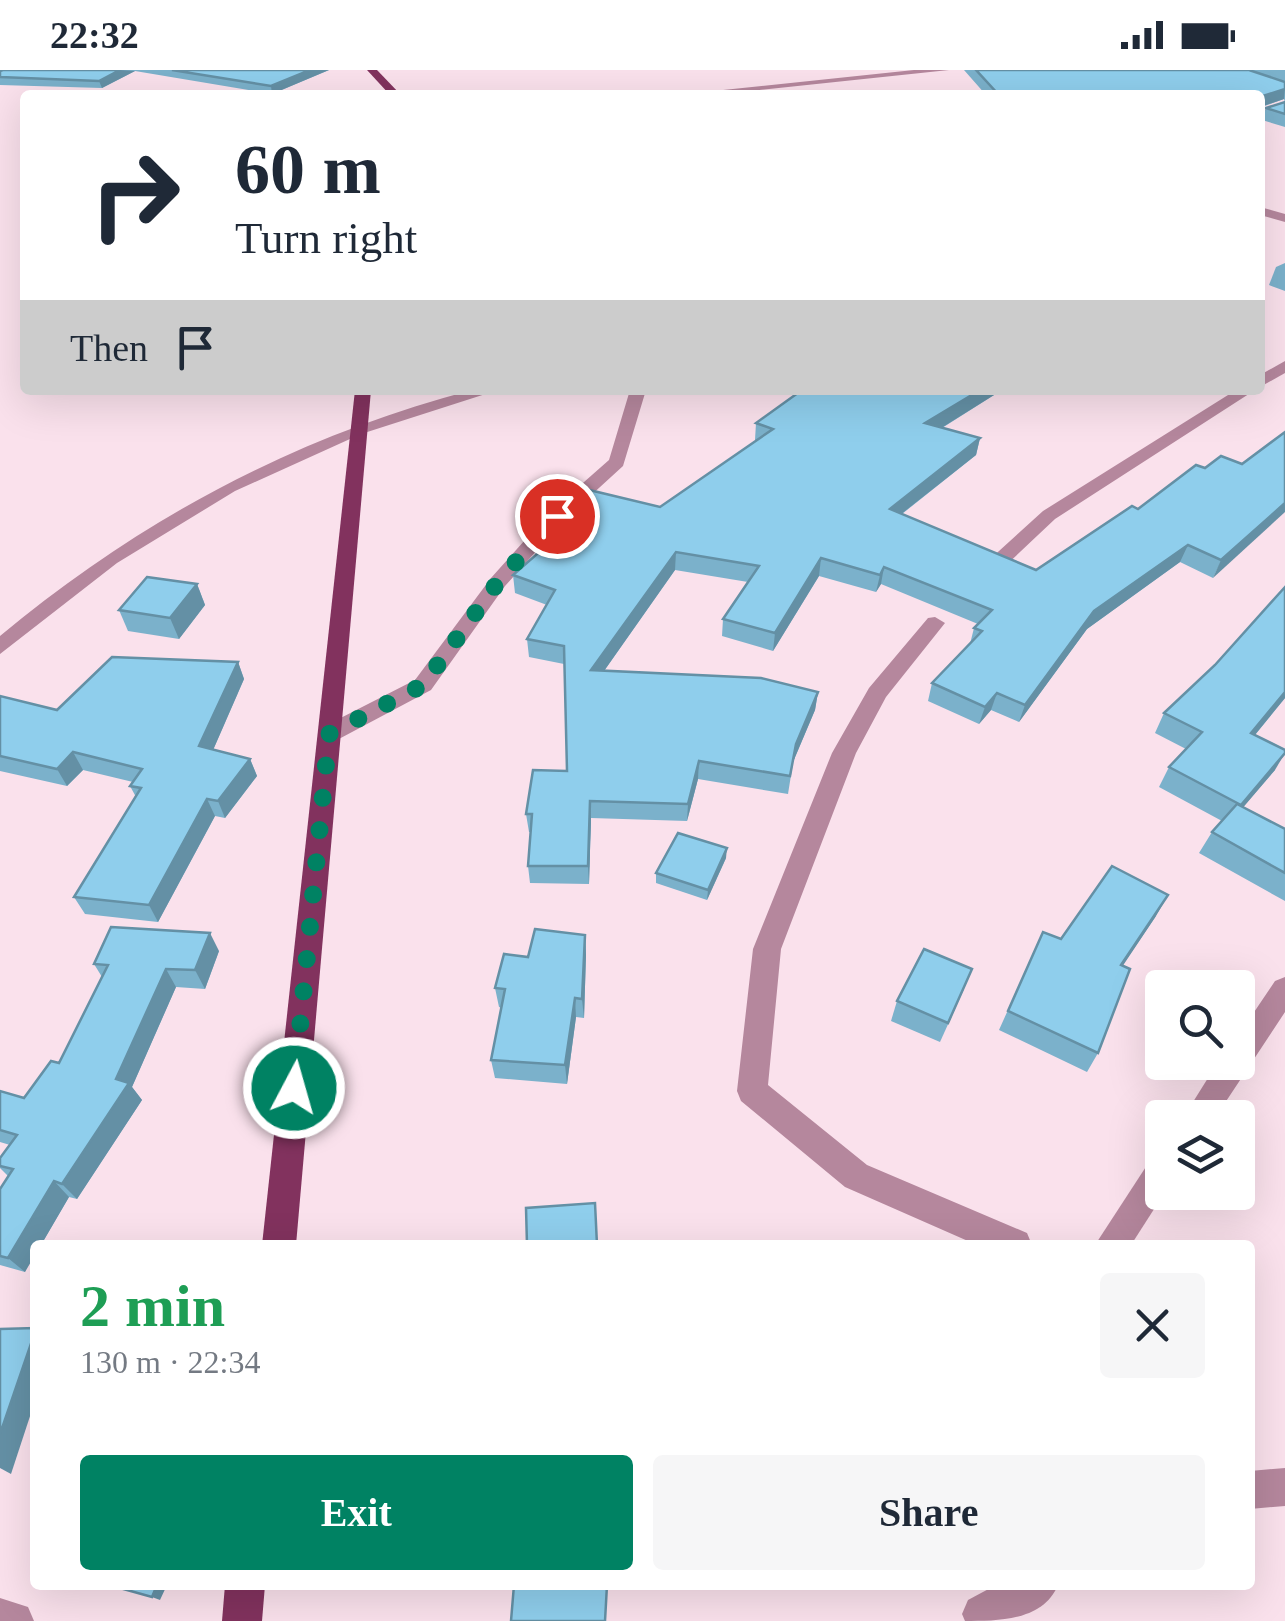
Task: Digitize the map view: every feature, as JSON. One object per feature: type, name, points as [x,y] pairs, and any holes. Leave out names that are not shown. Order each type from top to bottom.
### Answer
[{"type":"main road","points":[[372,70],[391,90]]},
{"type":"main road","points":[[279,1240],[362,395]]},
{"type":"main road","points":[[242,1621],[245,1590]]},
{"type":"street","points":[[733,90],[944,70]]},
{"type":"street","points":[[0,647],[43,609],[173,514],[359,425],[471,395]]},
{"type":"street","points":[[329,734],[423,685],[498,582],[557,516],[617,462],[637,395]]},
{"type":"street","points":[[995,566],[1049,515],[1239,395]]},
{"type":"street","points":[[935,624],[878,693],[844,753],[767,950],[752,1091],[856,1176],[1004,1240]]},
{"type":"street","points":[[1255,1033],[1285,990]]},
{"type":"street","points":[[1115,1240],[1145,1196]]},
{"type":"street","points":[[1255,1490],[1285,1487]]},
{"type":"street","points":[[985,1606],[1025,1590]]},
{"type":"street","points":[[0,1618],[14,1621]]},
{"type":"building","points":[[3,70],[120,70],[99,81],[0,77]]},
{"type":"building","points":[[172,70],[310,70],[271,86]]},
{"type":"building","points":[[976,70],[1249,70],[1285,82],[1285,89],[1265,95],[1265,90],[994,90]]},
{"type":"building","points":[[1285,102],[1285,114],[1266,108]]},
{"type":"building","points":[[795,395],[972,395],[925,423],[980,438],[890,509],[1036,570],[1132,506],[1138,509],[1196,465],[1205,468],[1221,456],[1242,464],[1285,432],[1285,503],[1221,560],[1188,545],[1094,611],[1025,705],[997,693],[985,707],[932,683],[982,631],[974,628],[992,610],[884,567],[880,575],[821,558],[775,633],[723,619],[759,566],[676,552],[591,670],[761,678],[818,692],[796,744],[790,776],[699,761],[688,804],[590,801],[588,866],[528,866],[532,814],[526,814],[533,770],[567,771],[564,646],[527,639],[555,590],[513,575],[544,548],[535,546],[585,489],[660,507],[773,429],[756,423]]},
{"type":"building","points":[[147,577],[197,584],[170,618],[119,610]]},
{"type":"building","points":[[1285,587],[1285,692],[1251,733],[1285,753],[1241,805],[1169,767],[1202,732],[1164,713],[1215,665]]},
{"type":"building","points":[[112,657],[238,662],[199,746],[250,759],[218,801],[207,799],[149,905],[74,897],[141,788],[130,786],[142,769],[73,752],[57,769],[0,756],[0,696],[57,710]]},
{"type":"building","points":[[1237,804],[1285,829],[1285,873],[1212,832]]},
{"type":"building","points":[[678,833],[727,848],[708,890],[656,873]]},
{"type":"building","points":[[1112,866],[1168,895],[1121,965],[1130,969],[1098,1053],[1008,1011],[1043,932],[1061,939]]},
{"type":"building","points":[[111,927],[210,933],[195,970],[166,969],[116,1079],[129,1083],[62,1184],[54,1181],[8,1258],[0,1256],[0,1189],[13,1169],[0,1166],[0,1158],[17,1135],[0,1130],[0,1091],[24,1098],[51,1061],[59,1063],[108,965],[94,964]]},
{"type":"building","points":[[535,929],[585,935],[582,999],[575,998],[565,1065],[491,1060],[505,989],[495,988],[504,954],[528,957]]},
{"type":"building","points":[[924,949],[972,969],[948,1023],[897,1001]]},
{"type":"building","points":[[595,1203],[597,1240],[527,1240],[526,1208]]},
{"type":"building","points":[[30,1328],[30,1347],[0,1434],[0,1329]]},
{"type":"building","points":[[127,1590],[155,1590],[152,1597]]},
{"type":"building","points":[[514,1590],[607,1590],[605,1621],[511,1621]]},
{"type":"route","points":[[294,1088],[329,734],[423,685],[498,582],[557,516]]}]
